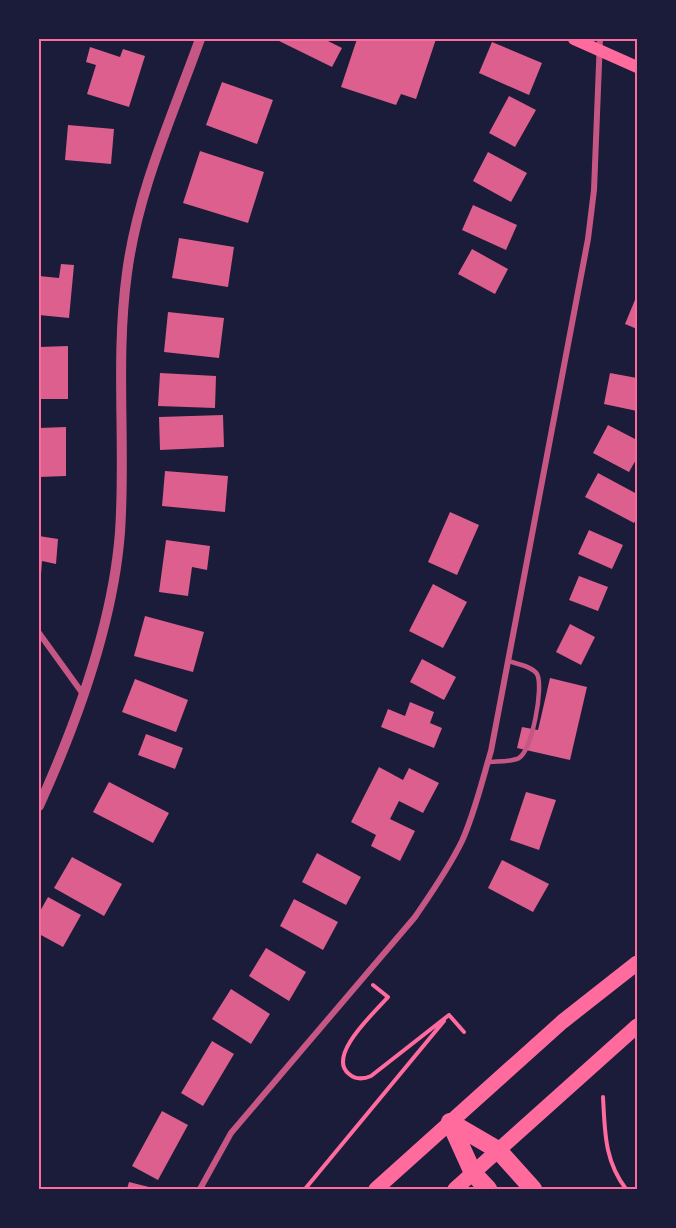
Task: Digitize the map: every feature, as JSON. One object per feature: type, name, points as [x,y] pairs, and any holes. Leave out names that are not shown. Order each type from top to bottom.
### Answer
[{"type":"highway","points":[[450,1122],[498,1150],[533,1189]]},
{"type":"highway","points":[[450,1122],[473,1173],[488,1189]]},
{"type":"main road","points":[[574,39],[600,44],[637,68]]},
{"type":"main road","points":[[376,1189],[562,1022],[637,963]]},
{"type":"main road","points":[[455,1189],[637,1026]]},
{"type":"street","points":[[39,806],[62,755],[93,668],[120,533],[122,327],[127,273],[145,185],[200,39]]},
{"type":"street","points":[[200,1189],[216,1156],[231,1133],[415,917],[440,880],[462,840],[488,762],[588,239],[594,190],[600,44]]},
{"type":"street","points":[[39,633],[83,694]]},
{"type":"lane","points":[[488,762],[518,759],[528,750],[540,684],[536,673],[529,668],[508,661]]},
{"type":"path","points":[[363,977],[388,998],[343,1053],[344,1066],[353,1077],[371,1076],[449,1015]]},
{"type":"path","points":[[449,1015],[464,1032]]},
{"type":"path","points":[[305,1189],[449,1015]]},
{"type":"path","points":[[603,1097],[606,1150],[611,1165],[626,1189]]},
{"type":"building","points":[[275,39],[324,39],[342,48],[332,67]]},
{"type":"building","points":[[357,39],[436,39],[416,99],[401,94],[396,105],[341,87]]},
{"type":"building","points":[[492,42],[542,63],[529,95],[479,73]]},
{"type":"building","points":[[90,47],[120,57],[123,49],[145,56],[129,107],[87,94],[96,65],[86,62]]},
{"type":"building","points":[[222,82],[273,100],[257,144],[206,125]]},
{"type":"building","points":[[509,96],[536,110],[515,147],[489,133]]},
{"type":"building","points":[[68,125],[114,129],[111,164],[65,160]]},
{"type":"building","points":[[200,151],[264,172],[248,223],[183,203]]},
{"type":"building","points":[[488,152],[527,173],[511,202],[473,181]]},
{"type":"building","points":[[473,205],[517,225],[506,250],[462,230]]},
{"type":"building","points":[[179,238],[234,247],[228,287],[172,278]]},
{"type":"building","points":[[472,249],[508,269],[495,294],[458,274]]},
{"type":"building","points":[[61,264],[74,265],[69,318],[39,315],[39,276],[59,278]]},
{"type":"building","points":[[637,295],[637,329],[625,324]]},
{"type":"building","points":[[168,312],[224,318],[219,358],[164,352]]},
{"type":"building","points":[[68,346],[68,399],[39,399],[39,347]]},
{"type":"building","points":[[160,373],[216,376],[215,408],[158,406]]},
{"type":"building","points":[[610,373],[637,378],[637,411],[604,404]]},
{"type":"building","points":[[223,415],[224,447],[160,450],[159,417]]},
{"type":"building","points":[[608,425],[637,440],[637,458],[629,472],[593,453]]},
{"type":"building","points":[[66,427],[66,476],[39,477],[39,428]]},
{"type":"building","points":[[165,471],[228,476],[225,512],[162,506]]},
{"type":"building","points":[[598,473],[637,494],[637,517],[634,523],[585,497]]},
{"type":"building","points":[[450,512],[479,525],[457,575],[428,562]]},
{"type":"building","points":[[589,530],[623,545],[612,569],[578,554]]},
{"type":"building","points":[[39,536],[58,539],[56,564],[42,561],[41,574]]},
{"type":"building","points":[[166,540],[210,546],[207,570],[192,567],[188,596],[159,592]]},
{"type":"building","points":[[579,576],[608,587],[598,611],[569,600]]},
{"type":"building","points":[[433,584],[467,602],[443,648],[409,631]]},
{"type":"building","points":[[145,616],[204,632],[193,672],[134,656]]},
{"type":"building","points":[[570,624],[595,637],[581,665],[556,652]]},
{"type":"building","points":[[422,659],[456,677],[444,700],[410,682]]},
{"type":"building","points":[[550,678],[587,687],[570,760],[517,748],[522,727],[538,730]]},
{"type":"building","points":[[135,679],[188,700],[176,732],[122,712]]},
{"type":"building","points":[[410,702],[434,712],[430,723],[442,728],[434,748],[381,727],[388,709],[405,716]]},
{"type":"building","points":[[146,734],[183,748],[175,769],[138,755]]},
{"type":"building","points":[[379,767],[403,780],[409,768],[439,783],[423,813],[399,801],[390,819],[415,831],[400,861],[371,846],[376,835],[351,822]]},
{"type":"building","points":[[109,782],[169,813],[153,843],[93,812]]},
{"type":"building","points":[[526,792],[556,800],[539,850],[510,840]]},
{"type":"building","points":[[317,853],[361,877],[346,905],[302,882]]},
{"type":"building","points":[[72,857],[122,884],[104,916],[54,888]]},
{"type":"building","points":[[502,860],[549,884],[533,912],[488,888]]},
{"type":"building","points":[[48,897],[81,915],[63,947],[39,934],[39,913]]},
{"type":"building","points":[[294,899],[338,922],[323,950],[280,926]]},
{"type":"building","points":[[266,948],[306,972],[289,1001],[249,976]]},
{"type":"building","points":[[231,989],[270,1014],[251,1044],[212,1019]]},
{"type":"building","points":[[212,1041],[234,1054],[203,1106],[181,1093]]},
{"type":"building","points":[[162,1111],[188,1125],[158,1180],[132,1166]]},
{"type":"building","points":[[129,1182],[153,1188],[153,1189],[127,1189]]}]
